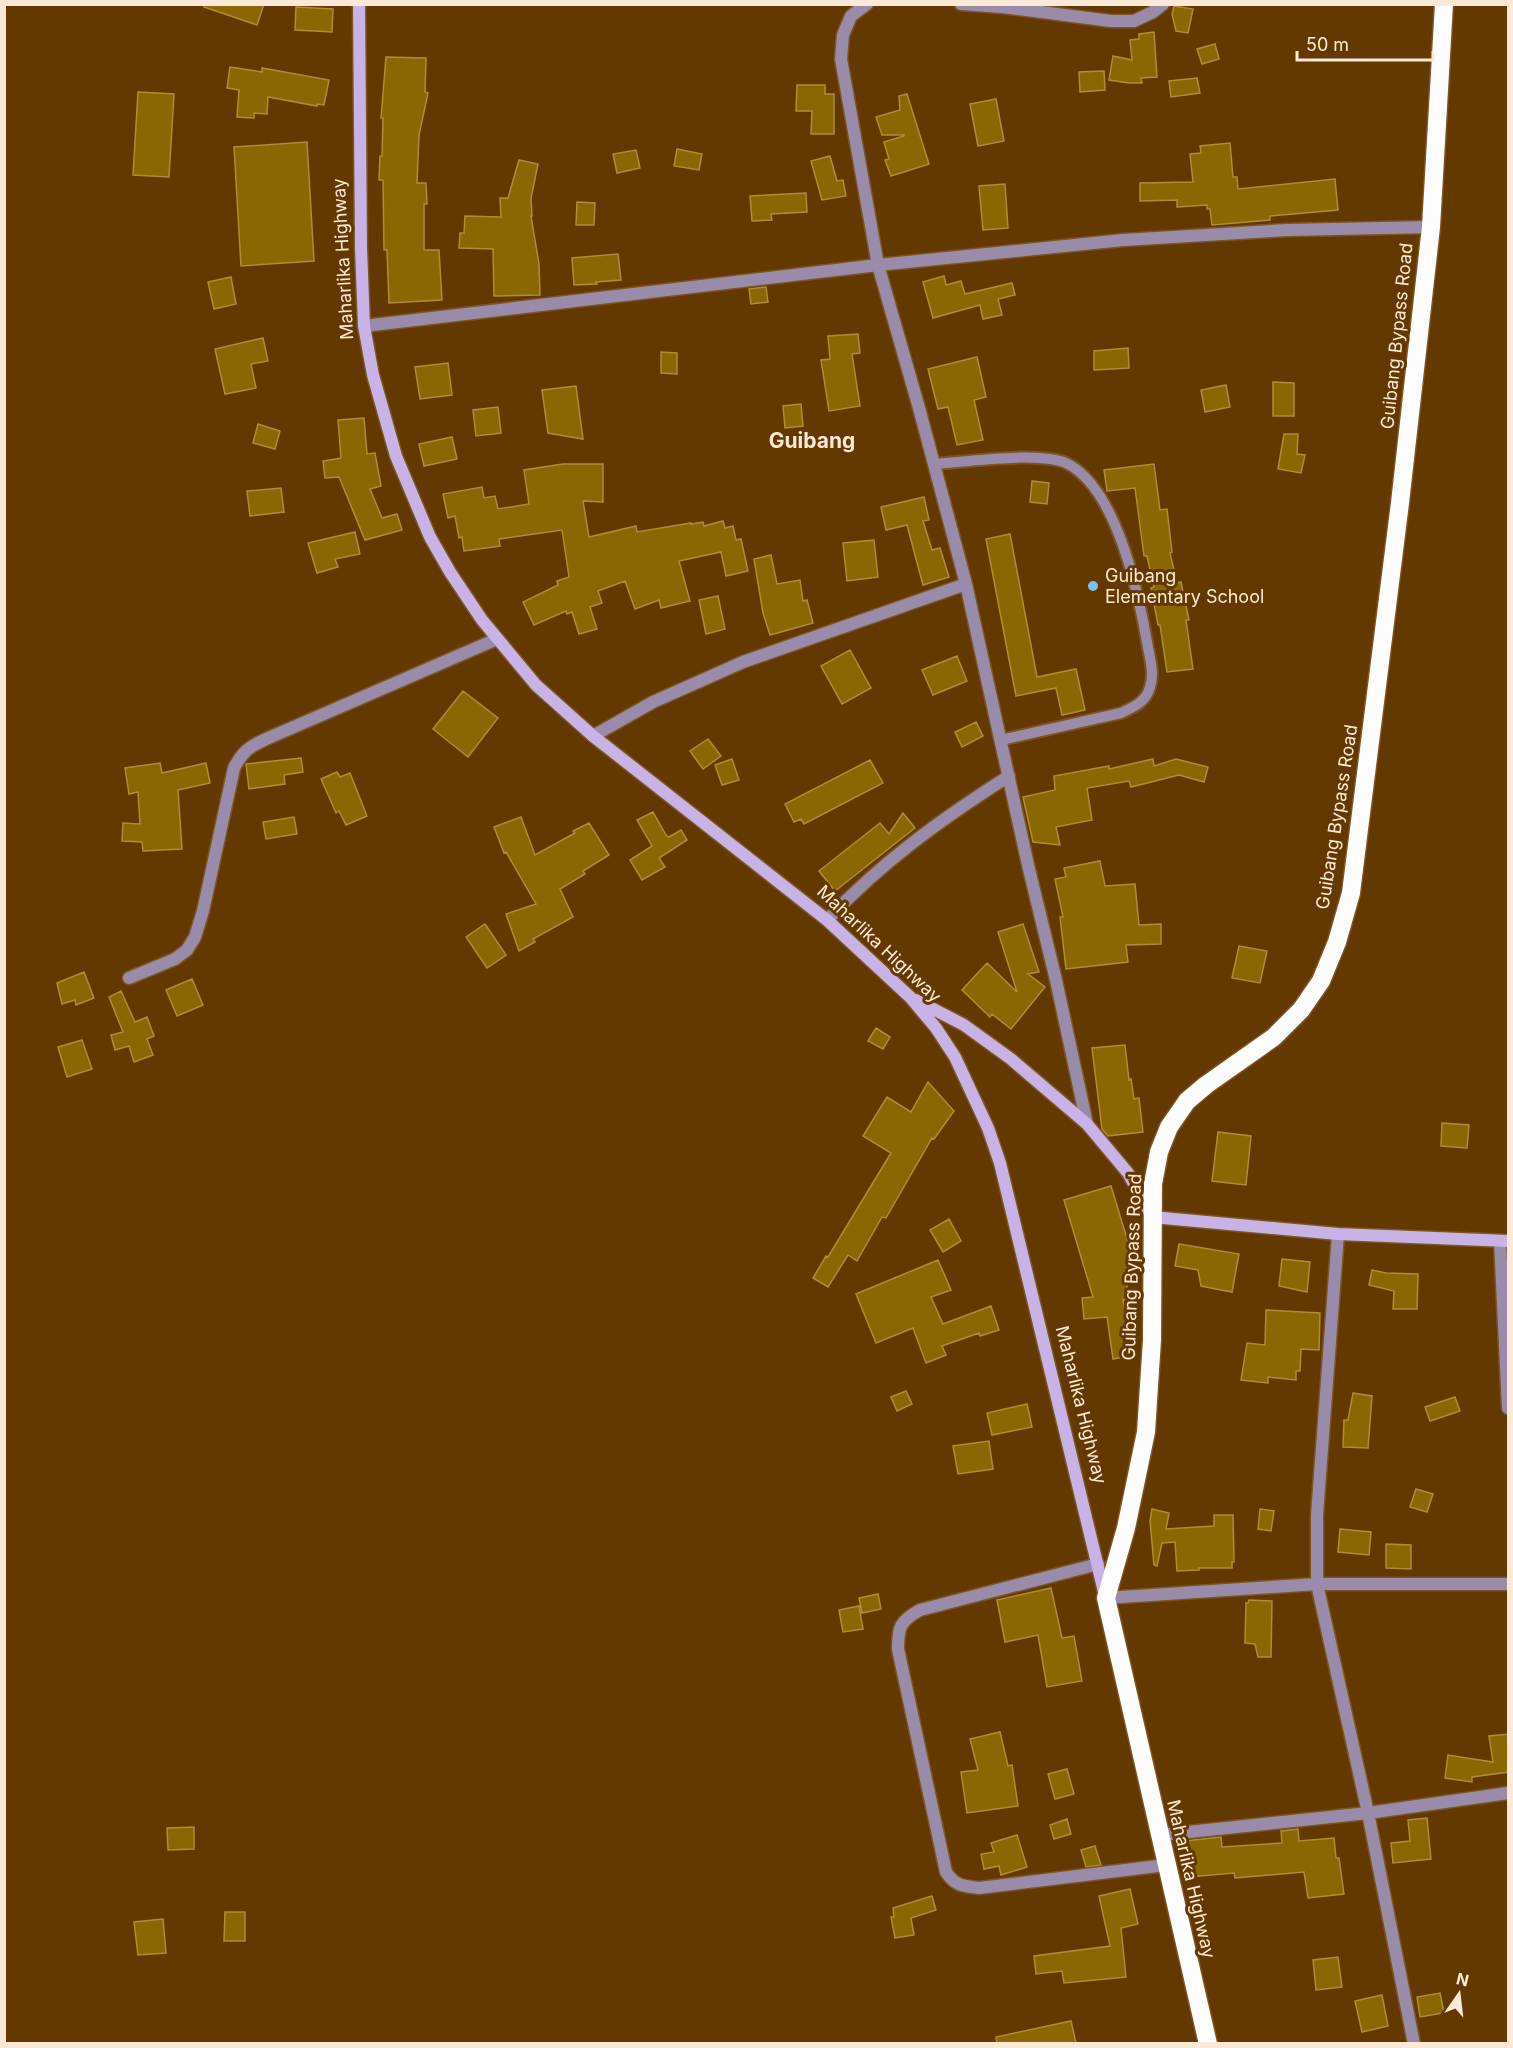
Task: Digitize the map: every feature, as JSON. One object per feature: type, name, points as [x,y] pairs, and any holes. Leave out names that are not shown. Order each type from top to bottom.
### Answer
[{"type":"highway","name":"Guibang Bypass Road","points":[[1106,1598],[1126,1528],[1146,1432],[1152,1340],[1153,1185],[1157,1163],[1169,1127],[1187,1101],[1274,1037],[1301,1010],[1321,981],[1337,942],[1351,894],[1431,227],[1444,4]]},
{"type":"highway","name":"Maharlika Highway","points":[[1106,1598],[1208,2043]]},
{"type":"main road","name":"Maharlika Highway","points":[[359,4],[364,326],[384,418],[396,456],[430,537],[482,620],[536,685],[593,736],[827,920],[910,997],[936,1028],[955,1057],[988,1128],[1000,1163],[1106,1598]]},
{"type":"main road","points":[[910,997],[964,1025],[1011,1059],[1087,1124],[1128,1173],[1152,1217],[1338,1234],[1504,1241]]},
{"type":"street","points":[[867,4],[851,16],[843,35],[841,59],[878,265],[966,584],[1087,1124]]},
{"type":"street","points":[[961,4],[1002,6],[1111,21],[1134,21],[1153,12],[1163,4]]},
{"type":"street","points":[[364,326],[878,265],[1123,240],[1287,230],[1431,227]]},
{"type":"street","points":[[593,736],[653,702],[743,662],[966,584]]},
{"type":"street","points":[[129,978],[175,959],[187,950],[195,937],[203,911],[234,768],[241,754],[266,739],[497,639]]},
{"type":"street","points":[[827,920],[855,890],[915,839],[1009,776]]},
{"type":"street","points":[[1338,1234],[1317,1515],[1317,1584],[1368,1813],[1414,2043]]},
{"type":"street","points":[[1504,1241],[1509,1408]]},
{"type":"street","points":[[1098,1564],[920,1610],[906,1618],[898,1631],[898,1649],[946,1872],[952,1882],[979,1888],[1166,1864]]},
{"type":"street","points":[[1106,1598],[1317,1584],[1509,1584]]},
{"type":"street","points":[[1160,1835],[1368,1813],[1509,1793]]},
{"type":"lane","points":[[934,464],[1012,458],[1049,459],[1069,464],[1085,477],[1101,499],[1122,542],[1141,609],[1152,675],[1146,696],[1137,706],[1121,712],[1000,740]]},
{"type":"building","points":[[204,4],[264,4],[257,25],[204,7]]},
{"type":"building","points":[[1174,6],[1193,9],[1188,33],[1176,31],[1172,14]]},
{"type":"building","points":[[296,7],[333,9],[332,32],[295,30]]},
{"type":"building","points":[[1154,32],[1157,77],[1141,78],[1142,83],[1109,80],[1113,56],[1132,60],[1130,40],[1139,39],[1139,34]]},
{"type":"building","points":[[1215,44],[1219,59],[1202,64],[1197,49]]},
{"type":"building","points":[[386,57],[426,58],[425,92],[428,93],[419,135],[417,183],[426,183],[424,250],[439,250],[442,300],[389,303],[387,250],[384,250],[383,180],[379,180]]},
{"type":"building","points":[[230,67],[262,72],[262,68],[329,80],[324,105],[317,104],[317,106],[268,97],[267,114],[254,113],[254,118],[237,117],[239,90],[227,88]]},
{"type":"building","points":[[1104,71],[1105,90],[1080,92],[1079,72]]},
{"type":"building","points":[[1197,78],[1200,93],[1171,97],[1169,81]]},
{"type":"building","points":[[797,85],[825,85],[825,94],[834,94],[834,134],[811,134],[812,111],[796,111]]},
{"type":"building","points":[[138,92],[174,94],[169,177],[133,175]]},
{"type":"building","points":[[907,94],[929,164],[891,176],[885,160],[889,159],[884,142],[904,135],[882,135],[876,117],[900,110],[899,96]]},
{"type":"building","points":[[996,99],[1004,141],[978,146],[970,104]]},
{"type":"building","points":[[307,142],[314,261],[241,266],[234,147]]},
{"type":"building","points":[[1230,143],[1233,177],[1237,177],[1238,189],[1335,179],[1338,210],[1270,216],[1270,220],[1212,225],[1210,209],[1207,209],[1207,205],[1177,207],[1177,200],[1140,201],[1140,183],[1193,182],[1190,154],[1201,153],[1200,146]]},
{"type":"building","points":[[677,149],[702,154],[699,170],[674,166]]},
{"type":"building","points":[[636,150],[640,168],[617,173],[613,154]]},
{"type":"building","points":[[830,156],[837,181],[843,180],[846,196],[822,200],[811,161]]},
{"type":"building","points":[[519,160],[538,164],[531,198],[531,216],[539,264],[540,295],[494,296],[493,249],[459,248],[460,233],[464,233],[465,216],[501,217],[500,198],[508,198]]},
{"type":"building","points":[[1005,184],[1008,228],[983,230],[979,186]]},
{"type":"building","points":[[806,193],[807,212],[771,214],[772,220],[752,221],[750,196]]},
{"type":"building","points":[[577,202],[595,203],[594,225],[576,225]]},
{"type":"building","points":[[618,254],[621,280],[574,285],[572,258]]},
{"type":"building","points":[[944,276],[946,285],[961,281],[965,294],[1012,283],[1015,295],[998,299],[1002,315],[983,319],[980,305],[933,318],[923,282]]},
{"type":"building","points":[[231,277],[236,304],[214,309],[208,282]]},
{"type":"building","points":[[766,287],[768,302],[751,304],[749,289]]},
{"type":"building","points":[[858,334],[860,353],[852,354],[860,406],[829,411],[821,360],[830,359],[828,336]]},
{"type":"building","points":[[263,338],[268,361],[251,364],[256,388],[225,394],[215,349]]},
{"type":"building","points":[[1128,348],[1129,368],[1094,370],[1094,351]]},
{"type":"building","points":[[661,352],[677,353],[677,374],[661,373]]},
{"type":"building","points":[[977,357],[986,397],[974,400],[983,440],[957,445],[948,407],[938,409],[928,369]]},
{"type":"building","points":[[448,363],[452,395],[420,399],[415,367]]},
{"type":"building","points":[[1273,382],[1294,383],[1294,416],[1273,416]]},
{"type":"building","points":[[1226,385],[1230,407],[1205,412],[1201,390]]},
{"type":"building","points":[[576,386],[583,439],[548,433],[542,390]]},
{"type":"building","points":[[801,404],[803,426],[785,428],[783,406]]},
{"type":"building","points":[[498,407],[501,433],[476,436],[473,410]]},
{"type":"building","points":[[364,418],[367,454],[375,453],[381,486],[370,489],[382,518],[397,514],[402,530],[365,540],[339,477],[325,478],[323,461],[341,458],[338,420]]},
{"type":"building","points":[[258,424],[280,431],[275,449],[253,443]]},
{"type":"building","points":[[1284,434],[1298,434],[1297,454],[1305,455],[1301,473],[1278,469]]},
{"type":"building","points":[[452,437],[457,459],[424,466],[419,444]]},
{"type":"building","points":[[563,464],[603,464],[603,502],[583,501],[589,537],[636,526],[637,532],[691,523],[703,522],[704,526],[723,521],[725,528],[733,526],[736,540],[741,539],[748,571],[726,576],[721,552],[679,561],[690,601],[661,608],[659,600],[635,609],[625,581],[598,591],[602,603],[590,607],[597,629],[579,634],[572,612],[567,614],[566,611],[534,625],[523,602],[558,585],[557,581],[569,577],[562,530],[499,539],[500,546],[464,551],[455,516],[448,518],[443,494],[482,487],[484,498],[495,496],[498,509],[529,504],[524,470]]},
{"type":"building","points":[[1154,464],[1160,510],[1167,509],[1172,552],[1170,553],[1177,583],[1181,582],[1189,620],[1186,620],[1193,669],[1167,672],[1160,625],[1158,625],[1151,588],[1154,587],[1147,556],[1144,556],[1135,488],[1107,491],[1104,470]]},
{"type":"building","points":[[1032,481],[1049,483],[1047,504],[1030,502]]},
{"type":"building","points":[[281,488],[284,512],[250,516],[247,491]]},
{"type":"building","points":[[924,497],[929,520],[923,521],[932,550],[940,548],[949,577],[923,585],[907,525],[886,530],[881,507]]},
{"type":"building","points":[[355,532],[360,554],[335,559],[338,567],[317,573],[308,543]]},
{"type":"building","points":[[1010,534],[1037,677],[1076,669],[1085,710],[1062,715],[1056,688],[1016,696],[986,539]]},
{"type":"building","points":[[874,540],[878,577],[847,581],[843,543]]},
{"type":"building","points":[[771,555],[777,584],[800,580],[803,601],[807,600],[813,623],[770,635],[763,613],[754,559]]},
{"type":"building","points":[[718,596],[725,629],[706,634],[699,600]]},
{"type":"building","points":[[850,650],[871,688],[842,704],[821,666]]},
{"type":"building","points":[[957,656],[967,681],[933,695],[922,670]]},
{"type":"building","points":[[463,691],[498,718],[468,757],[433,729]]},
{"type":"building","points":[[976,722],[983,736],[962,747],[955,732]]},
{"type":"building","points":[[708,739],[721,756],[703,769],[690,751]]},
{"type":"building","points":[[301,758],[303,772],[284,775],[285,784],[249,789],[246,764]]},
{"type":"building","points":[[732,759],[739,780],[722,785],[715,765]]},
{"type":"building","points":[[1153,759],[1154,766],[1176,759],[1208,767],[1204,782],[1179,775],[1131,787],[1129,781],[1087,788],[1092,820],[1056,827],[1060,845],[1033,842],[1023,797],[1055,790],[1054,776],[1109,766],[1109,769]]},
{"type":"building","points":[[870,760],[883,783],[804,824],[801,819],[794,822],[785,804]]},
{"type":"building","points":[[160,763],[162,773],[206,763],[210,783],[178,790],[182,849],[143,851],[142,842],[122,841],[123,823],[140,824],[138,792],[129,794],[125,768]]},
{"type":"building","points":[[337,772],[340,777],[350,773],[367,816],[346,825],[339,811],[336,813],[321,779]]},
{"type":"building","points":[[653,812],[666,835],[669,837],[681,830],[687,840],[659,858],[665,867],[642,880],[630,860],[652,846],[637,820]]},
{"type":"building","points":[[903,813],[915,828],[835,891],[819,871],[880,823],[889,834]]},
{"type":"building","points":[[294,817],[297,834],[266,839],[263,822]]},
{"type":"building","points":[[521,817],[535,855],[589,823],[609,855],[583,871],[585,874],[560,889],[573,917],[533,939],[535,942],[519,951],[506,914],[536,904],[506,852],[504,853],[494,827]]},
{"type":"building","points":[[1100,861],[1105,886],[1135,884],[1139,925],[1161,924],[1161,944],[1126,945],[1128,962],[1066,969],[1060,917],[1063,917],[1055,879],[1066,877],[1064,868]]},
{"type":"building","points":[[485,924],[506,955],[487,968],[466,937]]},
{"type":"building","points":[[1023,924],[1039,972],[1028,974],[1045,987],[1011,1029],[992,1014],[990,1017],[962,990],[987,963],[1017,992],[998,932]]},
{"type":"building","points":[[1239,946],[1267,951],[1260,983],[1232,978]]},
{"type":"building","points":[[84,972],[94,998],[76,1005],[75,1000],[62,1004],[57,983]]},
{"type":"building","points":[[192,979],[203,1005],[177,1016],[166,990]]},
{"type":"building","points":[[121,991],[135,1022],[147,1017],[154,1036],[147,1039],[153,1055],[134,1062],[129,1046],[115,1050],[111,1035],[123,1032],[109,997]]},
{"type":"building","points":[[876,1028],[890,1037],[883,1049],[868,1041]]},
{"type":"building","points":[[82,1040],[92,1069],[67,1077],[58,1047]]},
{"type":"building","points":[[1125,1045],[1129,1080],[1131,1079],[1134,1099],[1139,1098],[1143,1132],[1108,1136],[1102,1129],[1092,1048]]},
{"type":"building","points":[[928,1082],[954,1111],[934,1139],[932,1138],[886,1218],[882,1217],[857,1261],[848,1255],[828,1287],[813,1278],[891,1153],[863,1136],[887,1097],[911,1112]]},
{"type":"building","points":[[1442,1123],[1469,1125],[1467,1148],[1441,1146]]},
{"type":"building","points":[[1218,1132],[1251,1136],[1246,1185],[1212,1181]]},
{"type":"building","points":[[1111,1186],[1135,1265],[1126,1268],[1128,1300],[1123,1300],[1133,1355],[1113,1359],[1107,1317],[1084,1319],[1082,1298],[1093,1297],[1064,1200]]},
{"type":"building","points":[[949,1219],[961,1241],[943,1252],[930,1230]]},
{"type":"building","points":[[1179,1244],[1239,1254],[1232,1292],[1201,1286],[1198,1270],[1175,1266]]},
{"type":"building","points":[[1282,1259],[1310,1262],[1307,1292],[1279,1286]]},
{"type":"building","points":[[938,1260],[951,1290],[931,1297],[943,1324],[991,1306],[999,1330],[980,1336],[979,1333],[942,1346],[946,1355],[926,1363],[913,1328],[876,1343],[856,1294]]},
{"type":"building","points":[[1372,1270],[1418,1274],[1417,1309],[1393,1309],[1394,1291],[1369,1285]]},
{"type":"building","points":[[1266,1310],[1320,1313],[1319,1350],[1301,1349],[1300,1371],[1296,1371],[1296,1380],[1268,1377],[1268,1383],[1241,1380],[1247,1343],[1265,1345]]},
{"type":"building","points":[[906,1391],[912,1404],[897,1411],[891,1397]]},
{"type":"building","points":[[1353,1393],[1372,1396],[1368,1448],[1343,1447],[1344,1420],[1348,1420]]},
{"type":"building","points":[[1455,1397],[1460,1411],[1430,1421],[1425,1407]]},
{"type":"building","points":[[1027,1404],[1032,1427],[992,1435],[987,1413]]},
{"type":"building","points":[[989,1441],[993,1469],[958,1474],[953,1446]]},
{"type":"building","points":[[1416,1489],[1433,1494],[1427,1512],[1410,1507]]},
{"type":"building","points":[[1152,1509],[1169,1513],[1166,1529],[1214,1526],[1214,1515],[1233,1515],[1234,1562],[1232,1562],[1232,1568],[1177,1571],[1175,1542],[1162,1543],[1157,1566],[1154,1565],[1150,1521]]},
{"type":"building","points":[[1260,1509],[1274,1511],[1271,1531],[1258,1529]]},
{"type":"building","points":[[1340,1529],[1371,1532],[1369,1555],[1338,1552]]},
{"type":"building","points":[[1386,1544],[1411,1545],[1411,1569],[1386,1568]]},
{"type":"building","points":[[1051,1588],[1062,1638],[1074,1636],[1082,1681],[1047,1687],[1038,1635],[1005,1642],[997,1600]]},
{"type":"building","points":[[878,1594],[881,1609],[862,1613],[859,1598]]},
{"type":"building","points":[[1249,1600],[1272,1601],[1271,1657],[1258,1657],[1255,1644],[1245,1643],[1246,1603]]},
{"type":"building","points":[[859,1606],[863,1629],[843,1632],[839,1610]]},
{"type":"building","points":[[1000,1732],[1008,1766],[1012,1765],[1018,1806],[967,1813],[961,1772],[978,1770],[970,1739]]},
{"type":"building","points":[[1509,1734],[1509,1772],[1472,1777],[1472,1782],[1445,1778],[1448,1755],[1493,1762],[1489,1736]]},
{"type":"building","points":[[1067,1769],[1074,1794],[1055,1799],[1048,1774]]},
{"type":"building","points":[[1427,1818],[1431,1859],[1393,1863],[1391,1843],[1410,1841],[1408,1820]]},
{"type":"building","points":[[1067,1819],[1071,1834],[1054,1839],[1050,1825]]},
{"type":"building","points":[[194,1827],[194,1849],[168,1850],[167,1828]]},
{"type":"building","points":[[1298,1829],[1299,1841],[1334,1838],[1344,1894],[1308,1898],[1304,1872],[1235,1878],[1234,1873],[1189,1877],[1185,1841],[1221,1837],[1222,1847],[1282,1843],[1281,1831]]},
{"type":"building","points":[[1017,1835],[1027,1867],[1001,1875],[999,1866],[984,1869],[981,1854],[994,1852],[991,1843]]},
{"type":"building","points":[[1095,1846],[1101,1865],[1086,1867],[1081,1850]]},
{"type":"building","points":[[1130,1889],[1138,1924],[1121,1928],[1126,1977],[1064,1983],[1062,1971],[1036,1974],[1034,1956],[1110,1946],[1099,1896]]},
{"type":"building","points":[[932,1896],[936,1910],[911,1918],[914,1935],[895,1938],[891,1917],[894,1917],[893,1908]]},
{"type":"building","points":[[225,1912],[245,1912],[245,1941],[224,1941]]},
{"type":"building","points":[[163,1919],[166,1953],[138,1955],[134,1922]]},
{"type":"building","points":[[1338,1957],[1342,1987],[1316,1990],[1313,1960]]},
{"type":"building","points":[[1440,1993],[1444,2013],[1420,2017],[1417,1997]]},
{"type":"building","points":[[1382,1995],[1388,2026],[1362,2032],[1355,2001]]},
{"type":"building","points":[[1071,2021],[1076,2043],[997,2043],[996,2037]]},
{"type":"place","name":"Guibang Elementary School","points":[[1093,586]]},
{"type":"district","name":"Guibang","points":[[812,441]]}]
